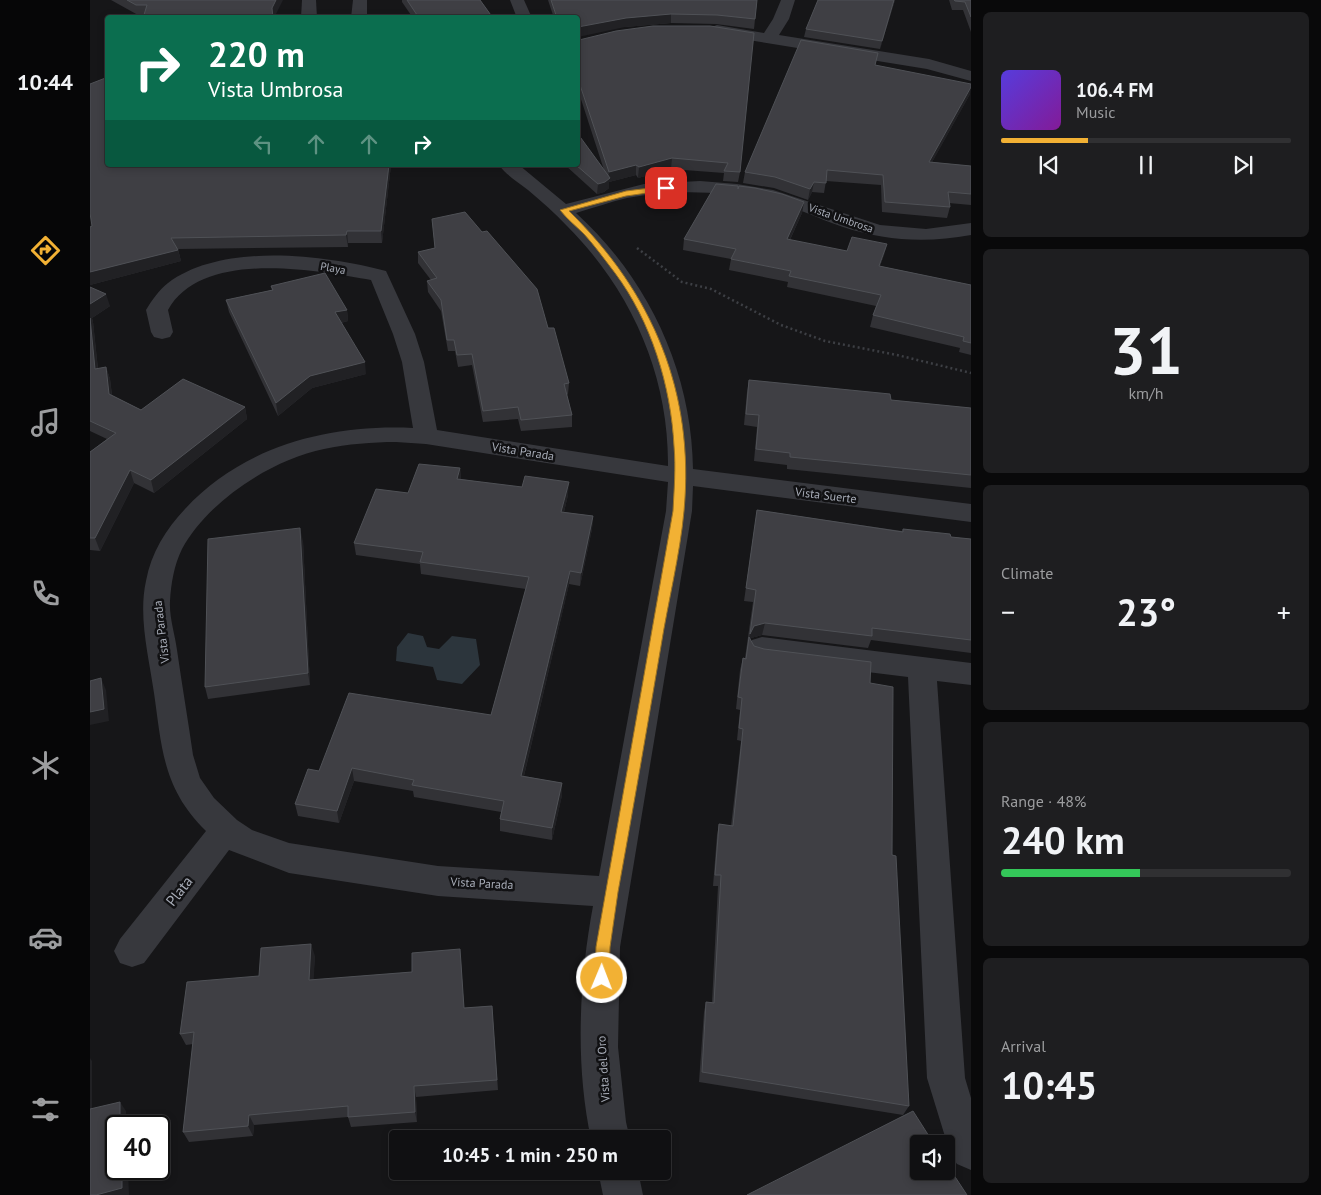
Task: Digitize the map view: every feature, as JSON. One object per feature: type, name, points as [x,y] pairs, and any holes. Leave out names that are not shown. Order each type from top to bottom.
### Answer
[{"type":"street","points":[[309,15],[310,0]]},
{"type":"street","points":[[359,15],[360,0]]},
{"type":"street","points":[[517,0],[524,15]]},
{"type":"street","points":[[769,38],[781,19],[788,0]]},
{"type":"street","points":[[700,28],[929,64],[971,76]]},
{"type":"street","name":"Vista del Oro","points":[[510,167],[564,210],[588,234],[619,272],[632,293],[655,339],[664,363],[676,417],[680,476],[678,518],[603,947],[599,1047],[609,1130]]},
{"type":"street","name":"Vista Umbrosa","points":[[564,210],[639,191],[680,187],[708,187],[736,189],[773,196],[809,206],[854,224],[882,232],[912,235],[962,231]]},
{"type":"street","points":[[962,231],[971,250]]},
{"type":"street","name":"Playa","points":[[162,332],[157,310],[165,296],[177,286],[197,276],[222,268],[280,262],[307,263],[379,275],[404,334],[413,362],[426,436]]},
{"type":"street","name":"Vista Parada","points":[[612,892],[438,881],[289,858],[240,840],[226,830],[203,808],[186,782],[178,755],[156,604],[159,579],[171,547],[190,518],[217,492],[241,475],[276,457],[315,444],[345,437],[386,434],[426,436],[680,476]]},
{"type":"street","name":"Vista Suerte","points":[[680,476],[971,513]]},
{"type":"street","points":[[762,648],[971,674]]},
{"type":"street","points":[[922,668],[946,1078],[965,1142],[971,1150]]},
{"type":"street","name":"Plata","points":[[132,951],[226,830]]},
{"type":"street","points":[[620,1180],[623,1195]]},
{"type":"path","points":[[630,243],[682,282],[712,289],[737,304],[780,325],[825,341],[897,355],[971,373]]},
{"type":"shaded area","points":[[408,633],[423,636],[427,647],[439,649],[452,636],[476,639],[480,665],[462,684],[437,680],[433,667],[396,661],[397,647]]},
{"type":"building","points":[[127,0],[276,0],[272,8],[273,15],[144,15],[147,5],[136,5]]},
{"type":"building","points":[[407,0],[480,0],[491,15],[417,15]]},
{"type":"building","points":[[551,0],[757,0],[755,19],[717,15],[671,14],[626,18],[580,27],[580,15],[556,15]]},
{"type":"building","points":[[818,0],[894,0],[882,41],[806,29]]},
{"type":"building","points":[[954,0],[971,0],[971,17],[965,2]]},
{"type":"building","points":[[653,26],[710,26],[754,33],[740,172],[724,171],[728,163],[672,158],[639,167],[636,165],[609,172],[580,85],[580,40],[616,31]]},
{"type":"building","points":[[801,40],[878,53],[875,65],[971,84],[929,162],[971,166],[971,194],[948,192],[950,207],[885,202],[883,175],[827,170],[826,183],[814,182],[810,189],[775,177],[745,172]]},
{"type":"building","points":[[105,78],[105,167],[389,167],[381,231],[347,231],[346,235],[171,238],[178,250],[90,272],[90,227],[92,226],[90,213],[90,84]]},
{"type":"building","points":[[580,137],[610,178],[598,184],[578,167],[580,167]]},
{"type":"building","points":[[716,184],[738,186],[738,189],[739,186],[755,188],[782,194],[804,202],[787,239],[847,251],[852,237],[887,244],[879,266],[971,285],[971,343],[963,341],[964,337],[873,315],[881,295],[789,276],[791,271],[731,259],[736,249],[684,239]]},
{"type":"building","points":[[465,212],[482,232],[487,231],[537,289],[548,328],[554,328],[569,383],[564,384],[572,415],[521,420],[518,407],[483,411],[472,354],[457,355],[454,340],[447,340],[441,300],[427,281],[437,278],[418,252],[435,248],[432,219]]},
{"type":"building","points":[[325,273],[347,310],[335,312],[365,362],[310,376],[276,403],[226,300],[273,290],[271,286]]},
{"type":"building","points":[[90,287],[106,294],[90,304]]},
{"type":"building","points":[[90,318],[95,369],[106,367],[109,394],[141,410],[183,379],[245,407],[151,480],[130,470],[95,538],[90,538],[90,452],[116,433],[90,421]]},
{"type":"building","points":[[749,380],[890,394],[891,400],[971,408],[971,475],[790,457],[790,453],[756,449],[759,415],[746,414]]},
{"type":"building","points":[[419,464],[460,468],[457,479],[522,487],[525,476],[569,482],[561,512],[593,516],[581,573],[570,571],[521,776],[562,783],[552,828],[500,819],[504,801],[412,785],[414,780],[352,768],[337,811],[295,804],[308,769],[319,771],[349,693],[491,715],[529,577],[420,562],[423,552],[354,543],[376,489],[408,493]]},
{"type":"building","points":[[757,510],[903,532],[903,529],[950,534],[951,537],[971,539],[971,640],[872,628],[872,636],[765,623],[754,626],[750,634],[756,590],[746,588]]},
{"type":"building","points":[[300,528],[308,673],[205,687],[208,539]]},
{"type":"building","points":[[749,637],[754,646],[764,649],[871,662],[870,683],[893,687],[892,855],[896,856],[909,1106],[702,1072],[706,1002],[714,1003],[721,875],[715,875],[719,824],[733,826],[743,729],[739,728],[742,698],[738,697],[743,658],[746,659]]},
{"type":"building","points":[[101,678],[104,709],[90,712],[90,681]]},
{"type":"building","points":[[311,944],[309,980],[412,972],[412,953],[460,949],[464,1008],[492,1006],[497,1080],[414,1086],[415,1112],[348,1117],[348,1106],[249,1115],[248,1126],[183,1132],[194,1032],[180,1034],[187,982],[259,976],[261,948]]},
{"type":"building","points":[[120,1102],[120,1115],[105,1115],[105,1180],[122,1180],[122,1188],[96,1195],[90,1195],[90,1109]]},
{"type":"building","points":[[913,1111],[928,1135],[910,1135],[910,1180],[955,1180],[955,1177],[967,1195],[747,1195]]},
{"type":"route","points":[[602,978],[603,947],[612,892],[679,511],[680,446],[675,408],[664,363],[655,339],[632,293],[619,272],[588,234],[564,210],[626,194],[666,188]]}]
